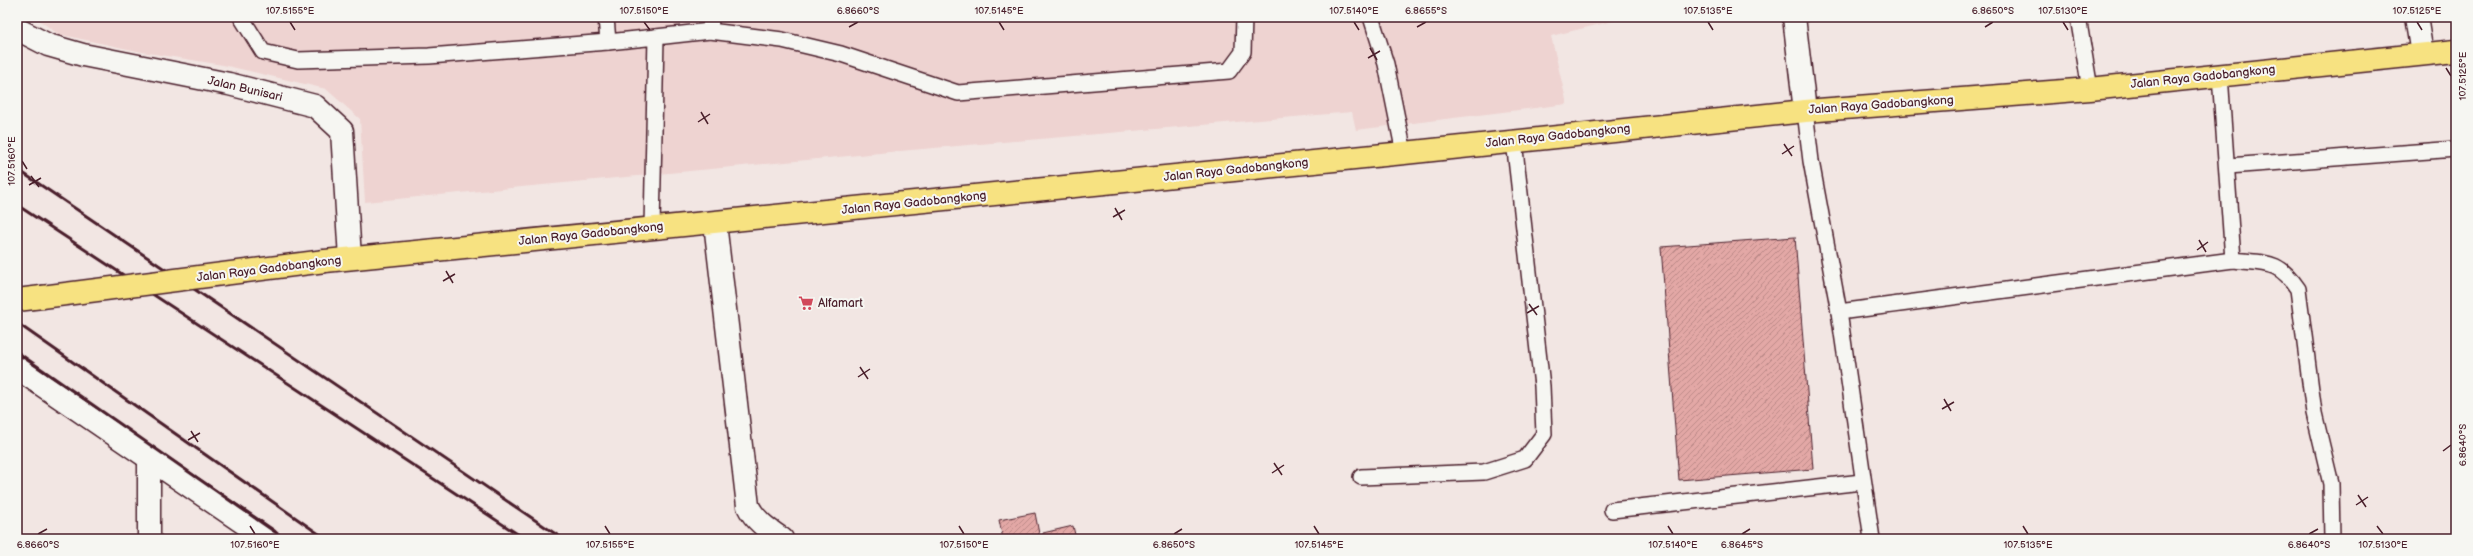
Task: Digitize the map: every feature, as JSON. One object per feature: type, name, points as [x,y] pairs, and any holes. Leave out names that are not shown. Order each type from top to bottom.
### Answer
[{"type":"highway","name":"Jalan Raya Gadobangkong","points":[[17,300],[350,258],[652,227],[715,223],[1805,111],[2090,89],[2456,51]]},
{"type":"street","points":[[1794,17],[1805,111]]},
{"type":"street","points":[[2416,17],[2422,54]]},
{"type":"street","name":"Jalan Bunisari","points":[[17,29],[48,45],[83,55],[229,84],[315,106],[342,131],[350,258]]},
{"type":"street","points":[[715,223],[748,506],[752,514],[764,526],[782,539]]},
{"type":"street","points":[[17,368],[148,460],[267,539]]},
{"type":"street","points":[[148,460],[149,539]]},
{"type":"lane","points":[[241,17],[263,52],[298,60],[429,56],[608,42],[656,36],[710,24],[841,54],[958,93],[1229,71],[1243,52],[1244,17]]},
{"type":"lane","points":[[606,17],[608,42]]},
{"type":"lane","points":[[1371,17],[1386,64],[1404,153]]},
{"type":"lane","points":[[2078,17],[2090,89]]},
{"type":"lane","points":[[652,227],[656,36]]},
{"type":"lane","points":[[2220,75],[2228,166],[2233,260]]},
{"type":"lane","points":[[1805,111],[1810,161],[1839,312],[1862,482],[1872,539]]},
{"type":"lane","points":[[1361,477],[1484,472],[1525,460],[1544,434],[1542,386],[1514,141]]},
{"type":"lane","points":[[2228,166],[2456,149]]},
{"type":"lane","points":[[1839,312],[2233,260],[2272,265],[2287,273],[2298,289],[2314,413],[2331,484],[2332,539]]},
{"type":"lane","points":[[1612,510],[1862,482]]},
{"type":"shaded area","points":[[35,17],[1630,17],[1551,36],[1567,104],[1356,130],[1352,112],[911,150],[365,202],[360,119],[326,89],[223,65],[142,52],[58,34]]},
{"type":"building","points":[[1795,237],[1813,469],[1679,480],[1661,247]]},
{"type":"building","points":[[1035,513],[1040,539],[1003,539],[999,520]]},
{"type":"building","points":[[1073,526],[1076,539],[1044,539],[1043,533]]},
{"type":"railway","points":[[17,169],[563,539]]},
{"type":"railway","points":[[17,205],[525,539]]},
{"type":"railway","points":[[17,323],[326,539]]},
{"type":"railway","points":[[17,352],[285,539]]},
{"type":"place","name":"Alfamart","points":[[806,303]]}]
